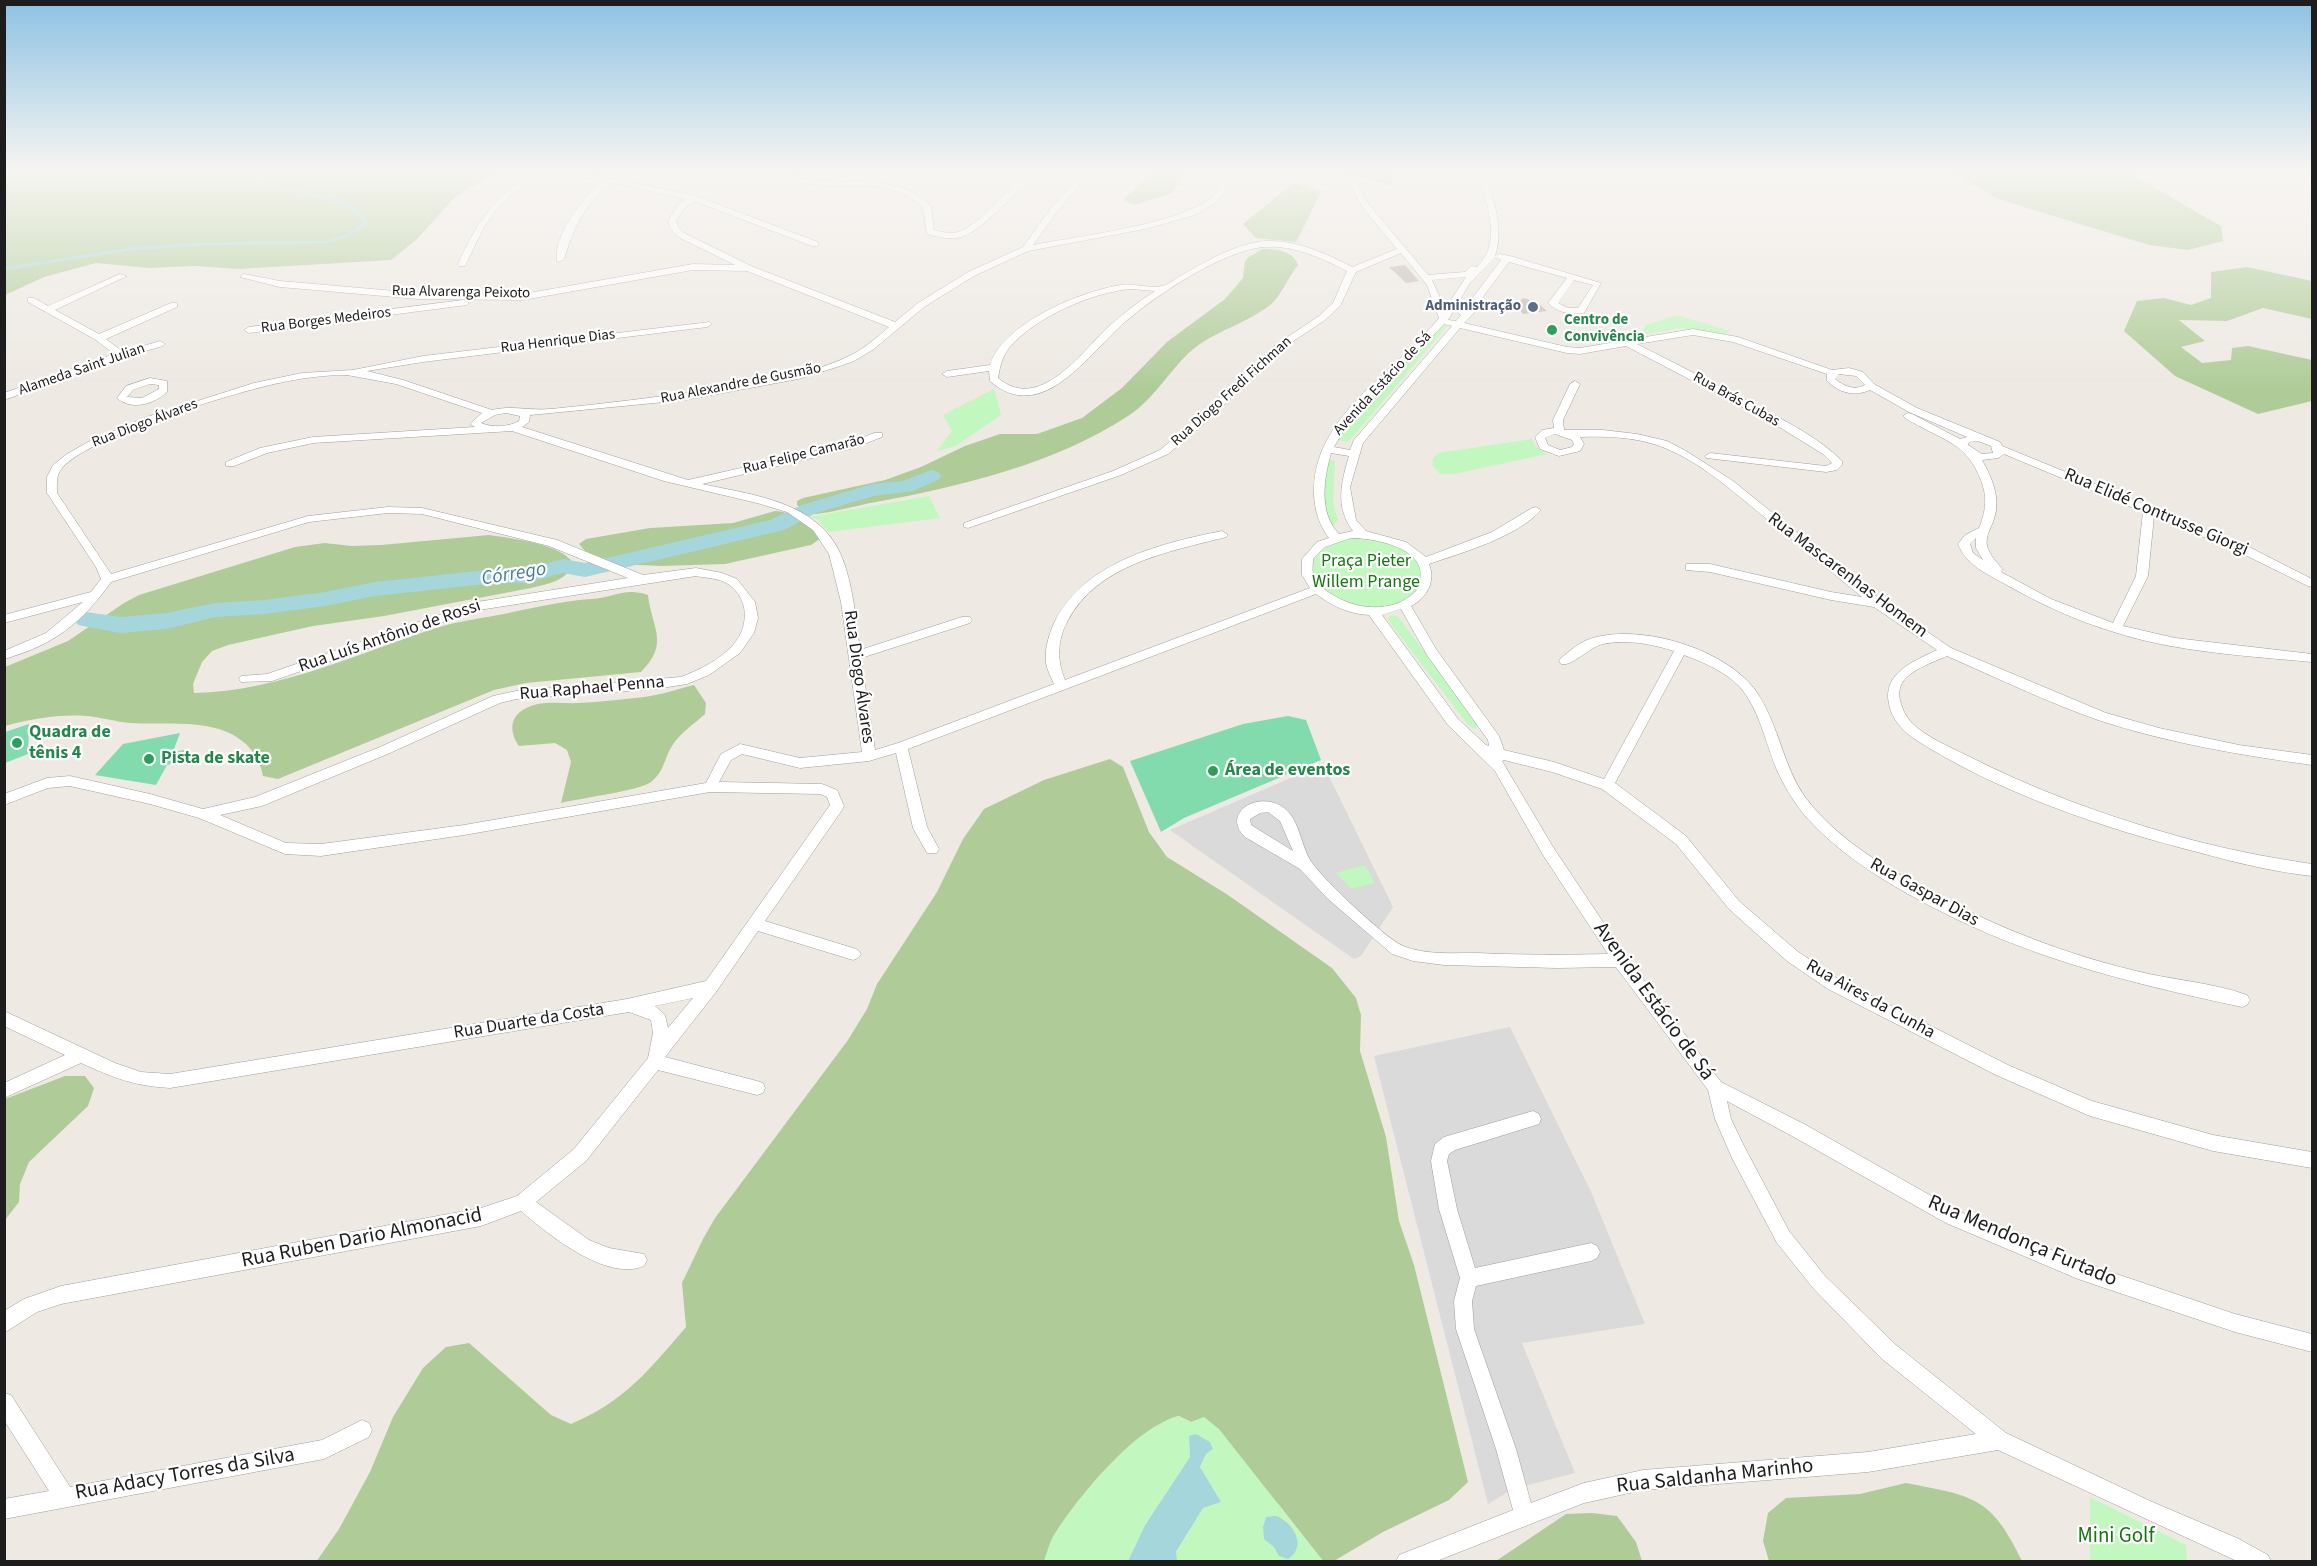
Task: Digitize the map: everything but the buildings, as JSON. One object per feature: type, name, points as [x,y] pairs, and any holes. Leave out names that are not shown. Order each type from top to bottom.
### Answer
[{"type":"street","points":[[462,264],[472,242]]},
{"type":"street","points":[[560,260],[564,242]]},
{"type":"street","points":[[695,242],[748,268],[894,325]]},
{"type":"street","points":[[810,242],[815,244]]},
{"type":"street","points":[[1026,249],[1031,242]]},
{"type":"street","name":"Rua Alexandre de Gusmão","points":[[524,417],[547,412],[685,397],[798,376],[851,359],[871,347],[894,325],[953,284],[1026,249],[1062,242]]},
{"type":"street","points":[[1395,242],[1429,281],[1443,319]]},
{"type":"street","points":[[1429,281],[1466,276],[1490,257],[1493,242]]},
{"type":"street","points":[[1165,289],[1121,287],[1068,304],[1044,316],[1009,344],[992,368],[993,379],[1010,390],[1030,391],[1045,387],[1082,360],[1119,322],[1165,289],[1239,250],[1263,243],[1296,246],[1321,254],[1352,270],[1401,250]]},
{"type":"street","points":[[1490,257],[1505,264],[1594,281],[1597,286],[1581,310],[1577,311],[1563,309],[1553,303],[1572,277]]},
{"type":"street","name":"Avenida Estácio de Sá","points":[[1335,537],[1325,526],[1317,491],[1326,449],[1339,428],[1443,319],[1450,306],[1486,269],[1490,257]]},
{"type":"street","name":"Avenida Estácio de Sá","points":[[1360,533],[1351,520],[1345,487],[1358,442],[1457,325],[1481,305],[1496,287],[1505,264]]},
{"type":"street","name":"Rua Alvarenga Peixoto","points":[[244,277],[280,284],[418,296],[523,297],[693,267],[748,268]]},
{"type":"street","name":"Rua Diogo Fredi Fichman","points":[[968,525],[1117,473],[1164,452],[1199,423],[1277,348],[1322,318],[1337,304],[1352,270]]},
{"type":"street","points":[[47,310],[123,276]]},
{"type":"street","name":"Avenida Estácio de Sá","points":[[1450,306],[1452,295],[1466,276]]},
{"type":"street","name":"Rua Borges Medeiros","points":[[404,311],[418,296]]},
{"type":"street","points":[[445,306],[453,296]]},
{"type":"street","name":"Rua Borges Medeiros","points":[[249,330],[523,297]]},
{"type":"street","points":[[31,300],[99,338],[121,355]]},
{"type":"street","points":[[99,338],[174,305]]},
{"type":"street","points":[[1450,306],[1469,313]]},
{"type":"street","name":"Avenida Estácio de Sá","points":[[1443,319],[1457,325]]},
{"type":"street","name":"Rua Henrique Dias","points":[[348,372],[410,361],[707,324]]},
{"type":"street","points":[[1457,325],[1567,350],[1627,344],[1676,333],[1701,333],[1735,339],[1832,373],[1841,370],[1854,372],[1865,376],[1866,388]]},
{"type":"street","name":"Alameda Saint Julian","points":[[4,397],[121,355],[160,344]]},
{"type":"street","name":"Rua Brás Cubas","points":[[1627,344],[1797,433],[1836,458],[1836,466],[1826,469],[1702,460]]},
{"type":"street","points":[[392,381],[410,361]]},
{"type":"street","points":[[376,377],[381,366]]},
{"type":"street","points":[[947,374],[992,368]]},
{"type":"street","name":"Rua Diogo Álvares","points":[[107,579],[102,567],[52,493],[51,481],[57,468],[69,456],[84,447],[162,416],[257,385],[302,376],[348,372],[392,381],[491,413]]},
{"type":"street","points":[[1832,373],[1830,379],[1846,390],[1866,388],[1979,438]]},
{"type":"street","points":[[1565,432],[1558,420],[1575,384]]},
{"type":"street","points":[[1866,388],[1963,445],[1974,454],[1988,484],[1991,499],[1988,517],[1981,531],[1981,547],[2003,576],[2045,600],[2116,629],[2176,642],[2313,658]]},
{"type":"street","points":[[150,399],[162,416]]},
{"type":"street","name":"Rua Diogo Álvares","points":[[456,403],[476,423]]},
{"type":"street","points":[[426,434],[476,423],[491,413],[524,417]]},
{"type":"street","points":[[230,464],[264,450],[313,440],[396,433],[426,434],[513,428],[524,417]]},
{"type":"street","name":"Rua Diogo Álvares","points":[[524,417],[535,423],[541,437]]},
{"type":"street","points":[[476,423],[487,429]]},
{"type":"street","name":"Rua Diogo Álvares","points":[[513,428],[615,463],[760,500],[791,510],[807,519],[826,539],[835,555],[847,602],[869,756],[901,747],[1316,590]]},
{"type":"street","name":"Rua Mascarenhas Homem","points":[[1565,432],[1578,442],[1578,447],[1573,451],[1563,453],[1544,447],[1540,437],[1546,432],[1565,432],[1594,432],[1660,442],[1702,460],[1877,603],[1947,651],[2102,716],[2159,733],[2240,750],[2313,760]]},
{"type":"street","name":"Rua Felipe Camarão","points":[[687,483],[850,446],[878,435]]},
{"type":"street","points":[[1963,445],[1964,440],[1979,438]]},
{"type":"street","name":"Rua Elidé Contrusse Giorgi","points":[[1979,438],[1991,441],[1999,448],[2245,550],[2313,583]]},
{"type":"street","points":[[1974,454],[1992,457],[2000,454],[1999,448]]},
{"type":"street","name":"Avenida Estácio de Sá","points":[[1326,449],[1353,454]]},
{"type":"street","name":"Rua Felipe Camarão","points":[[722,491],[730,474]]},
{"type":"street","name":"Rua Raphael Penna","points":[[107,579],[308,519],[388,510],[422,511],[553,543],[642,579],[696,572],[718,576],[733,582],[749,602],[752,618],[748,633],[736,650],[721,662],[683,681],[516,695],[497,699],[365,758],[256,802],[203,814]]},
{"type":"street","points":[[1422,561],[1486,539],[1520,523],[1536,510]]},
{"type":"street","points":[[2116,629],[2142,576],[2149,511]]},
{"type":"street","points":[[1360,533],[1400,542],[1412,550],[1422,561],[1427,579],[1419,595],[1404,605],[1373,611],[1344,607],[1328,600],[1316,590],[1307,576],[1307,559],[1318,545],[1335,537],[1360,533]]},
{"type":"street","points":[[1061,685],[1052,660],[1056,634],[1065,613],[1085,588],[1138,558],[1191,540],[1222,536]]},
{"type":"street","points":[[1690,567],[1710,568],[1831,596],[1877,603]]},
{"type":"street","points":[[4,655],[41,643],[59,633],[80,615],[107,579]]},
{"type":"street","name":"Rua Luís Antônio de Rossi","points":[[245,679],[268,678],[477,606],[642,579]]},
{"type":"street","points":[[4,619],[96,596]]},
{"type":"street","name":"Avenida Estácio de Sá","points":[[1404,605],[1431,652],[1494,739],[1499,759],[1548,851],[1620,960],[1715,1087],[1723,1119],[1783,1237],[1819,1282],[1889,1352],[1998,1440],[2143,1508],[2230,1545],[2261,1562]]},
{"type":"street","name":"Rua Aires da Cunha","points":[[1373,611],[1453,722],[1480,748],[1499,759],[1607,785],[1681,840],[1734,905],[1766,934],[1833,984],[2002,1070],[2090,1108],[2214,1143],[2313,1160]]},
{"type":"street","points":[[855,656],[966,620]]},
{"type":"street","name":"Rua Gaspar Dias","points":[[1565,661],[1589,644],[1624,636],[1655,641],[1730,671],[1748,689],[1769,732],[1784,771],[1800,799],[1830,832],[1873,866],[1929,900],[1995,932],[2057,955],[2118,973],[2242,1000]]},
{"type":"street","points":[[1607,785],[1681,650]]},
{"type":"street","points":[[1947,651],[1908,671],[1895,683],[1894,699],[1901,718],[1920,735],[1969,762],[2081,811],[2208,850],[2313,870]]},
{"type":"street","points":[[901,747],[920,828],[932,849]]},
{"type":"street","points":[[710,787],[726,757],[740,749],[800,763],[869,756]]},
{"type":"street","points":[[4,800],[47,783],[70,781],[203,814],[285,848],[321,850],[464,830],[710,787],[822,789],[832,794],[837,806],[833,815],[711,987]]},
{"type":"street","points":[[237,828],[256,802]]},
{"type":"street","points":[[1305,865],[1292,830],[1282,813],[1272,806],[1264,805],[1243,816],[1244,827],[1250,833],[1305,865],[1332,894],[1398,950],[1413,955],[1479,960],[1620,960]]},
{"type":"street","points":[[755,924],[853,954]]},
{"type":"street","name":"Rua Duarte da Costa","points":[[4,1018],[111,1069],[141,1079],[170,1081],[627,1006],[711,987]]},
{"type":"street","name":"Rua Ruben Dario Almonacid","points":[[4,1324],[35,1302],[481,1217],[523,1202],[580,1155],[711,987]]},
{"type":"street","points":[[627,1006],[650,1010],[657,1014],[662,1024],[657,1056],[757,1088]]},
{"type":"street","points":[[4,1091],[81,1055]]},
{"type":"street","name":"Rua Mendonça Furtado","points":[[1715,1087],[1962,1221],[2078,1270],[2235,1323],[2313,1343]]},
{"type":"street","points":[[1525,1516],[1506,1449],[1465,1329],[1462,1301],[1469,1278],[1448,1209],[1439,1161],[1442,1150],[1450,1143],[1533,1119]]},
{"type":"street","points":[[523,1202],[557,1230],[584,1247],[605,1256],[638,1260]]},
{"type":"street","points":[[1469,1278],[1591,1252]]},
{"type":"street","points":[[4,1402],[64,1496]]},
{"type":"street","name":"Rua Adacy Torres da Silva","points":[[4,1509],[324,1449],[362,1430]]},
{"type":"street","name":"Rua Saldanha Marinho","points":[[1406,1562],[1584,1492],[1643,1480],[1868,1462],[1998,1440]]},
{"type":"shaded area","points":[[1323,764],[1393,907],[1361,956],[1354,959],[1170,830]]},
{"type":"shaded area","points":[[1510,1027],[1592,1194],[1645,1324],[1522,1343],[1575,1473],[1513,1489],[1488,1504],[1374,1056]]},
{"type":"green space","points":[[5,242],[413,242],[391,260],[238,269],[195,266],[149,268],[96,263],[44,277],[5,295]]},
{"type":"green space","points":[[2139,242],[2219,242],[2188,250]]},
{"type":"green space","points":[[1262,249],[1288,253],[1298,265],[1274,301],[1261,312],[1200,344],[1137,409],[1100,433],[1039,460],[940,489],[818,514],[809,513],[797,505],[797,501],[803,498],[885,480],[921,467],[965,446],[1000,434],[1037,434],[1082,418],[1122,388],[1167,342],[1225,299],[1243,278],[1245,261]]},
{"type":"green space","points":[[2247,267],[2312,281],[2312,319],[2263,308],[2227,321],[2179,320],[2205,341],[2181,347],[2202,363],[2231,360],[2232,348],[2248,346],[2312,360],[2312,401],[2258,414],[2175,376],[2124,331],[2137,301],[2164,298],[2191,305],[2211,298],[2211,272]]},
{"type":"green space","points":[[1677,315],[1730,331],[1724,334],[1681,328],[1648,334],[1641,333],[1646,325]]},
{"type":"green space","points":[[1444,323],[1448,326],[1348,442],[1338,440],[1336,437],[1437,325]]},
{"type":"green space","points":[[994,389],[1001,415],[956,446],[937,451],[952,431],[943,415]]},
{"type":"green space","points":[[1532,439],[1536,447],[1547,454],[1454,474],[1440,474],[1433,466],[1432,460],[1438,453]]},
{"type":"green space","points":[[1328,461],[1335,461],[1333,503],[1338,520],[1332,528],[1321,498]]},
{"type":"green space","points":[[929,496],[940,518],[828,532],[818,520],[809,517]]},
{"type":"green space","points":[[775,511],[794,516],[821,538],[811,545],[725,564],[661,566],[618,564],[585,551],[579,544],[586,539],[650,528],[733,523]]},
{"type":"green space","points":[[489,535],[523,540],[548,547],[559,551],[574,564],[571,570],[561,578],[537,587],[384,616],[313,626],[228,645],[212,651],[202,662],[193,684],[194,693],[258,686],[288,678],[439,627],[625,592],[648,595],[657,635],[655,653],[650,662],[641,672],[526,683],[494,690],[278,779],[263,776],[255,755],[246,744],[216,728],[180,724],[131,723],[76,716],[45,718],[5,726],[5,667],[68,641],[139,595],[295,547],[325,543],[351,546],[381,545]]},
{"type":"green space","name":"Praça Pieter Willem Prange","points":[[1333,535],[1400,542],[1426,570],[1415,599],[1373,611],[1318,592],[1307,562]]},
{"type":"green space","points":[[1391,615],[1397,616],[1406,627],[1477,722],[1476,729],[1468,725],[1388,620]]},
{"type":"green space","points":[[694,685],[706,703],[705,714],[675,741],[655,778],[635,788],[561,803],[571,762],[567,750],[555,743],[519,746],[513,733],[516,716],[534,705],[587,703],[644,697]]},
{"type":"green space","name":"Área de eventos","points":[[1288,716],[1306,720],[1321,760],[1184,818],[1161,832],[1130,761],[1243,724]]},
{"type":"green space","name":"Quadra de tênis 4","points":[[29,724],[28,754],[5,763],[5,732]]},
{"type":"green space","name":"Pista de skate","points":[[180,733],[173,752],[190,749],[187,760],[167,765],[156,785],[95,775],[123,744]]},
{"type":"green space","points":[[1110,759],[1123,767],[1149,832],[1167,857],[1228,895],[1332,968],[1356,998],[1361,1015],[1360,1051],[1386,1137],[1399,1221],[1414,1265],[1468,1482],[1449,1500],[1383,1532],[1334,1561],[1323,1561],[1279,1505],[1191,1422],[1179,1416],[1138,1439],[1055,1533],[1044,1561],[316,1562],[339,1529],[370,1472],[393,1417],[423,1368],[446,1347],[469,1343],[551,1415],[571,1424],[607,1405],[648,1371],[686,1327],[682,1283],[715,1218],[848,1040],[867,1009],[877,984],[937,892],[963,839],[984,809],[1044,780]]},
{"type":"green space","points":[[1365,865],[1374,883],[1351,889],[1336,873]]},
{"type":"green space","points":[[65,1076],[85,1076],[94,1088],[88,1106],[29,1162],[20,1184],[19,1202],[5,1220],[5,1099]]},
{"type":"green space","points":[[1179,1416],[1191,1422],[1204,1417],[1219,1429],[1323,1561],[1177,1561],[1176,1553],[1203,1508],[1220,1502],[1200,1467],[1206,1454],[1213,1449],[1204,1438],[1189,1436],[1190,1457],[1145,1524],[1128,1561],[1044,1562],[1050,1542],[1066,1517],[1110,1464],[1145,1433],[1162,1422]]},
{"type":"green space","points":[[1906,1483],[1964,1496],[1978,1502],[2000,1523],[2022,1561],[1769,1561],[1763,1541],[1768,1513],[1786,1498],[1860,1494]]},
{"type":"green space","name":"Mini Golf","points":[[2090,1497],[2186,1545],[2187,1561],[2090,1561]]},
{"type":"green space","points":[[1592,1513],[1617,1516],[1636,1542],[1642,1561],[1496,1561],[1566,1514]]},
{"type":"water","points":[[1196,1434],[1210,1442],[1213,1449],[1206,1454],[1200,1467],[1221,1502],[1203,1508],[1176,1552],[1177,1561],[1128,1561],[1145,1525],[1190,1457],[1189,1436]]},
{"type":"water","points":[[1276,1516],[1288,1524],[1296,1535],[1297,1548],[1288,1559],[1279,1556],[1274,1547],[1264,1539],[1263,1527],[1266,1517]]},
{"type":"waterway","points":[[4,269],[130,249],[203,244],[322,242]]},
{"type":"waterway","name":"Córrego","points":[[86,620],[120,625],[166,621],[215,610],[264,607],[325,599],[375,589],[495,576],[526,576],[563,566],[585,570],[777,525],[809,509],[872,490],[906,487],[931,476]]},
{"type":"place","name":"Administração","points":[[1533,307]]},
{"type":"place","name":"Centro de Convivência","points":[[1552,330]]},
{"type":"place","name":"Quadra de tênis 4","points":[[17,743]]},
{"type":"place","name":"Pista de skate","points":[[149,759]]},
{"type":"place","name":"Área de eventos","points":[[1213,771]]}]
